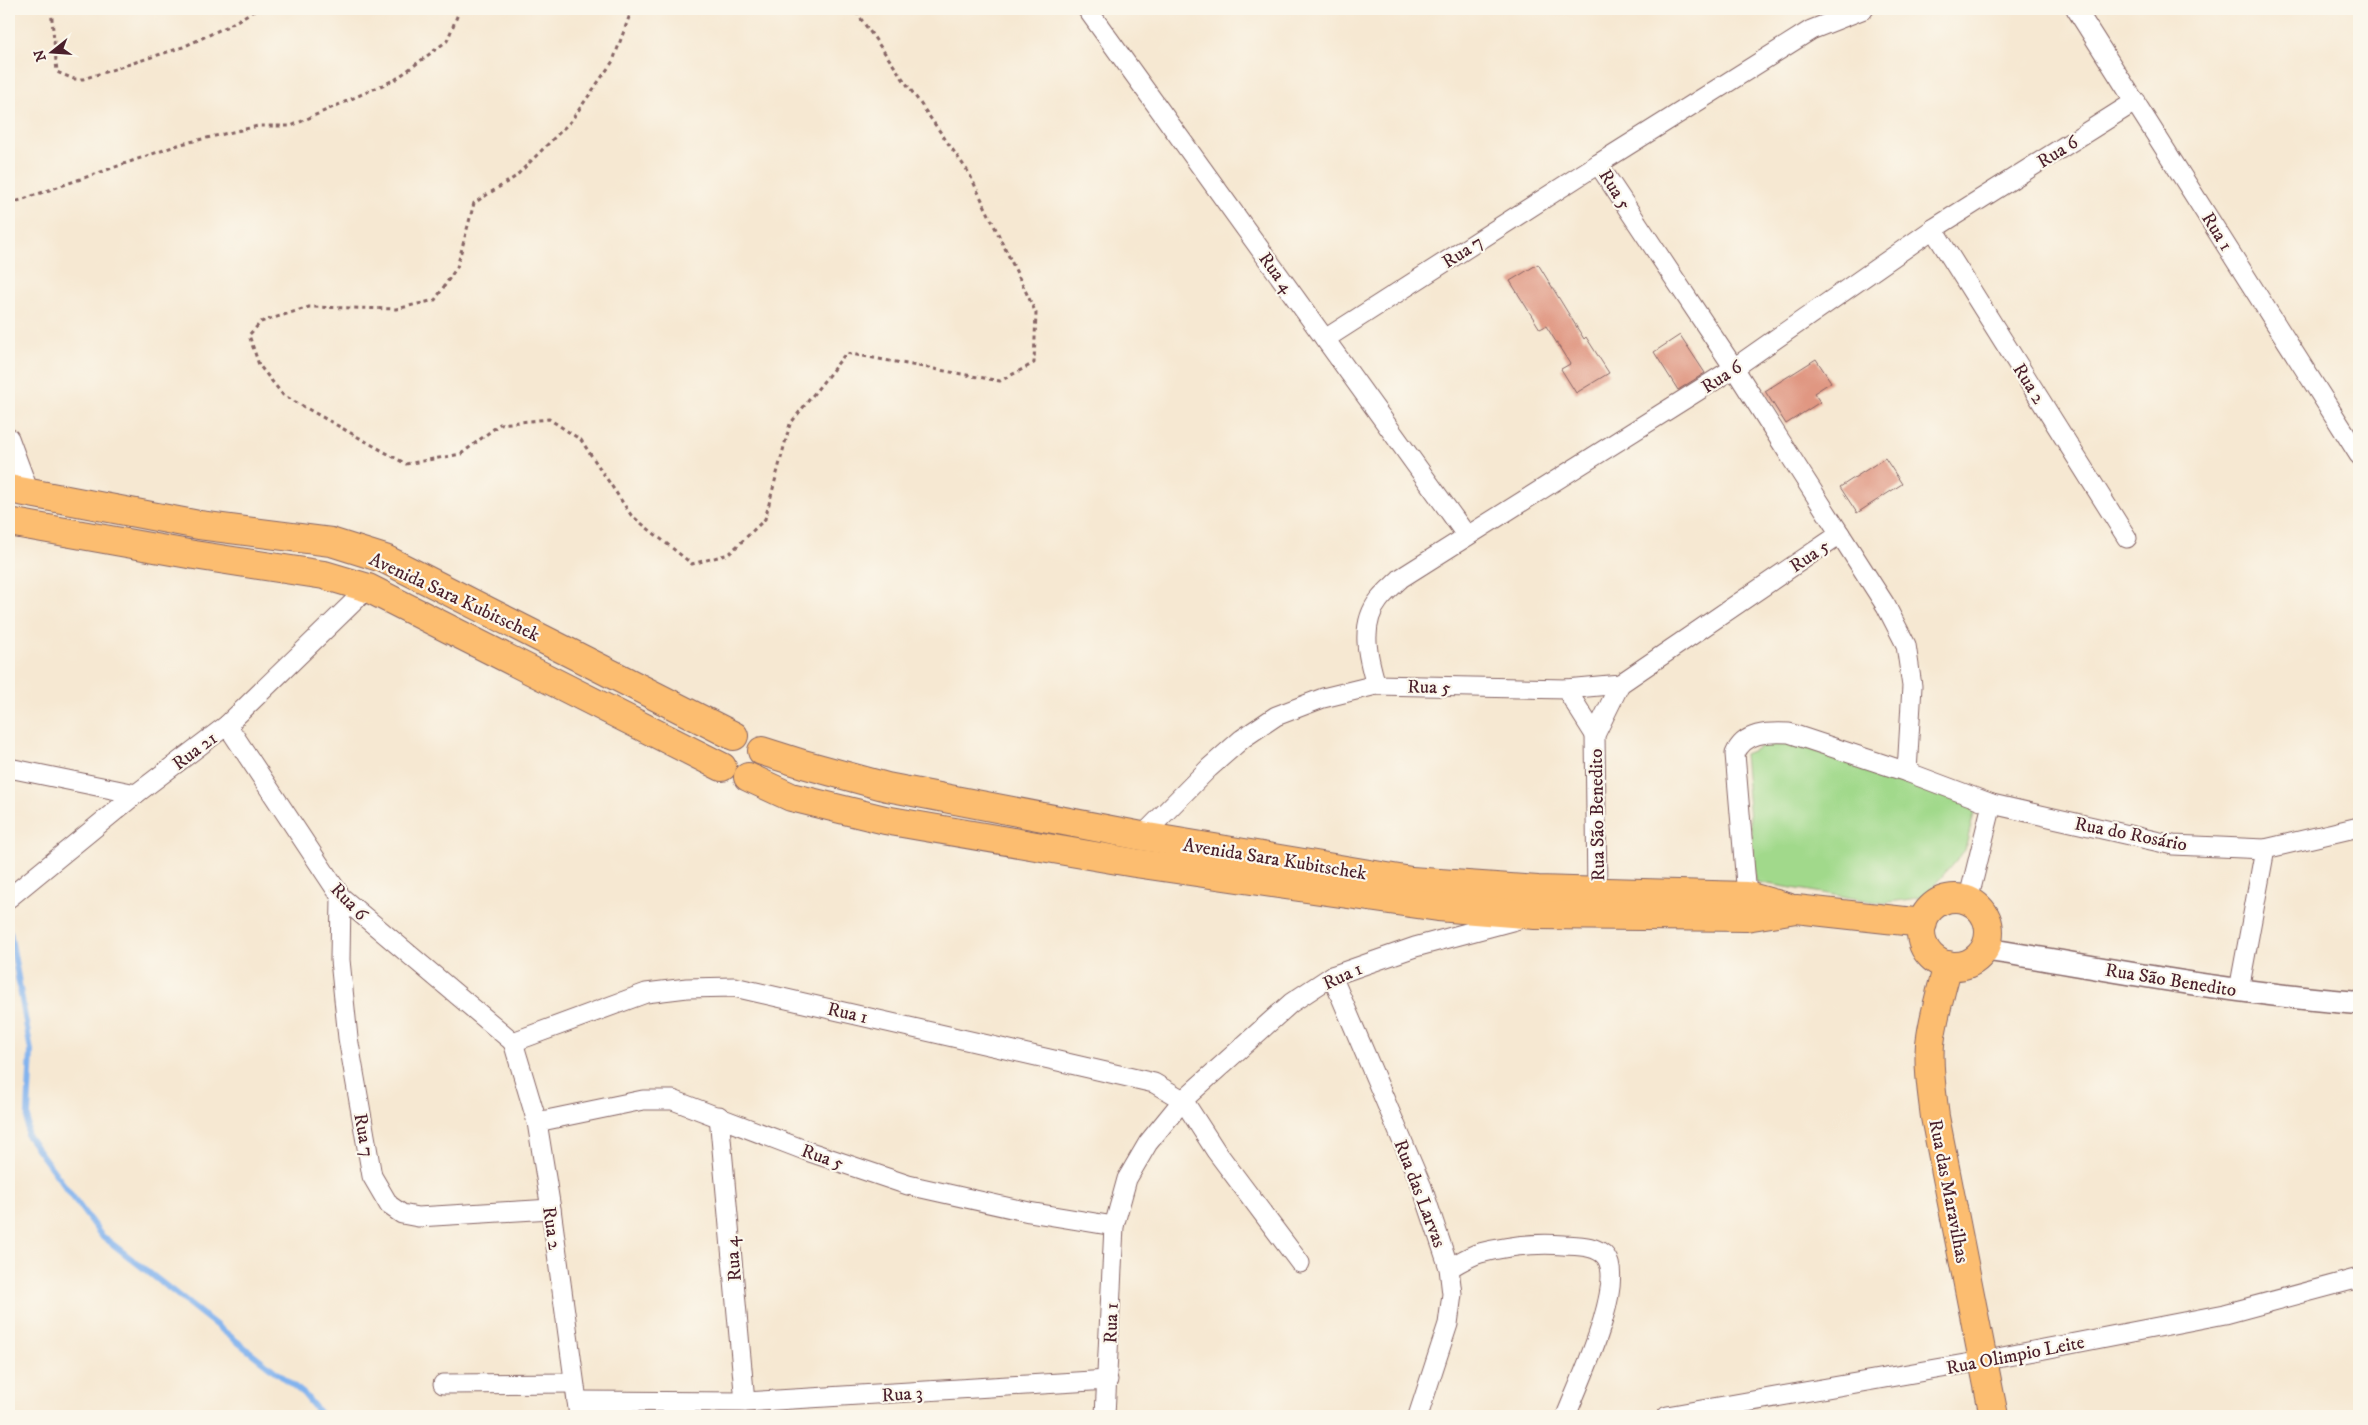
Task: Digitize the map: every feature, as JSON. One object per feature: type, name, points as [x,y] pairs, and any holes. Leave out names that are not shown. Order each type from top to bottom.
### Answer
[{"type":"main road","name":"Avenida Sara Kubitschek","points":[[19,492],[199,525],[331,542],[385,559],[734,736],[743,734],[751,737],[758,743],[762,751],[811,767],[888,787],[1142,836],[1411,881],[1538,890],[1597,903]]},
{"type":"main road","name":"Avenida Sara Kubitschek","points":[[9,522],[194,555],[324,575],[368,588],[722,766],[736,778],[748,777],[791,797],[885,820],[1135,863],[1438,907],[1535,915],[1597,903],[1746,896],[1796,909]]},
{"type":"main road","points":[[722,766],[719,759],[722,745],[734,736]]},
{"type":"main road","points":[[748,777],[754,774],[762,764],[762,751]]},
{"type":"main road","points":[[1949,899],[1968,901],[1977,907],[1984,916],[1988,927],[1988,938],[1984,949],[1969,963],[1959,966],[1938,962],[1929,955],[1923,945],[1921,934],[1923,923],[1932,907],[1940,902],[1949,899]]},
{"type":"main road","points":[[1597,903],[1746,917],[1796,909],[1923,923]]},
{"type":"main road","name":"Rua das Maravilhas","points":[[1948,965],[1937,1007],[1930,1045],[1930,1080],[1935,1117],[1994,1416]]},
{"type":"street","name":"Rua 4","points":[[1087,9],[1467,536]]},
{"type":"street","name":"Rua 5","points":[[1142,836],[1209,768],[1242,739],[1276,716],[1323,698],[1376,685],[1566,689],[1620,684],[1840,534],[1734,368],[1598,164],[1811,30],[1864,9]]},
{"type":"street","name":"Rua 1","points":[[2076,9],[2359,455]]},
{"type":"street","name":"Rua 6","points":[[1376,685],[1368,656],[1367,626],[1378,600],[1401,578],[1734,368],[1934,228],[2136,101]]},
{"type":"street","name":"Rua 7","points":[[1325,339],[1598,164]]},
{"type":"street","name":"Rua 2","points":[[1934,228],[2127,538]]},
{"type":"street","points":[[9,438],[19,492]]},
{"type":"street","points":[[1746,896],[1735,754],[1739,744],[1747,738],[1762,734],[1789,733],[1907,772],[1912,686],[1906,645],[1886,606],[1840,534]]},
{"type":"street","name":"Rua 21","points":[[9,898],[136,794],[227,725],[368,588]]},
{"type":"street","name":"Rua São Benedito","points":[[1597,903],[1594,735],[1620,684]]},
{"type":"street","points":[[1566,689],[1594,735]]},
{"type":"street","name":"Rua 6","points":[[227,725],[341,897],[513,1042]]},
{"type":"street","points":[[9,768],[136,794]]},
{"type":"street","name":"Rua do Rosário","points":[[1907,772],[1992,804],[2173,845],[2265,849],[2359,827]]},
{"type":"street","points":[[1968,901],[1992,804]]},
{"type":"street","points":[[2239,990],[2265,849]]},
{"type":"street","name":"Rua 7","points":[[341,897],[340,960],[348,1038],[372,1176],[389,1206],[402,1214],[418,1217],[551,1209]]},
{"type":"street","name":"Rua 1","points":[[1105,1416],[1114,1226],[1127,1179],[1148,1143],[1183,1100],[1292,1004],[1332,976],[1415,947],[1535,915]]},
{"type":"street","name":"Rua São Benedito","points":[[1984,949],[2239,990],[2312,1000],[2359,1003]]},
{"type":"street","name":"Rua das Larvas","points":[[1332,976],[1422,1187],[1449,1268],[1452,1294],[1448,1324],[1418,1416]]},
{"type":"street","name":"Rua 1","points":[[513,1042],[646,993],[687,988],[734,987],[1154,1084],[1183,1100],[1216,1151],[1300,1262]]},
{"type":"street","name":"Rua 2","points":[[513,1042],[536,1122],[551,1209],[577,1400]]},
{"type":"street","name":"Rua 5","points":[[536,1122],[643,1100],[673,1100],[808,1151],[908,1185],[1029,1212],[1114,1226]]},
{"type":"street","name":"Rua 4","points":[[719,1116],[744,1402]]},
{"type":"street","points":[[1449,1268],[1479,1254],[1539,1243],[1582,1246],[1596,1250],[1606,1257],[1611,1269],[1612,1282],[1608,1305],[1566,1416]]},
{"type":"street","name":"Rua Olimpio Leite","points":[[1667,1416],[1982,1360],[2225,1314],[2359,1278]]},
{"type":"street","name":"Rua 3","points":[[443,1384],[577,1400],[744,1402],[1108,1380]]},
{"type":"path","points":[[51,9],[57,72],[74,80],[92,78],[183,47],[228,26],[257,9]]},
{"type":"path","points":[[9,204],[181,144],[258,126],[291,126],[396,79],[447,41],[460,9]]},
{"type":"path","points":[[632,9],[614,61],[571,121],[515,177],[474,204],[457,267],[435,300],[396,309],[309,307],[261,322],[249,335],[259,365],[283,395],[406,464],[461,454],[500,424],[549,419],[581,440],[631,515],[692,564],[728,554],[765,519],[790,424],[846,353],[1000,381],[1034,363],[1036,313],[969,173],[854,9]]},
{"type":"green space","points":[[1780,739],[1976,805],[1965,850],[1924,897],[1883,903],[1756,882],[1744,754]]},
{"type":"building","points":[[1538,264],[1584,339],[1586,337],[1609,373],[1576,393],[1561,369],[1570,364],[1546,326],[1540,329],[1510,281]]},
{"type":"building","points":[[1680,335],[1705,373],[1678,390],[1654,352]]},
{"type":"building","points":[[1816,359],[1831,382],[1814,393],[1820,402],[1786,424],[1765,391]]},
{"type":"building","points":[[1885,458],[1902,484],[1857,513],[1840,487]]},
{"type":"waterway","points":[[10,932],[31,1051],[27,1135],[101,1235],[304,1394],[322,1416]]}]
